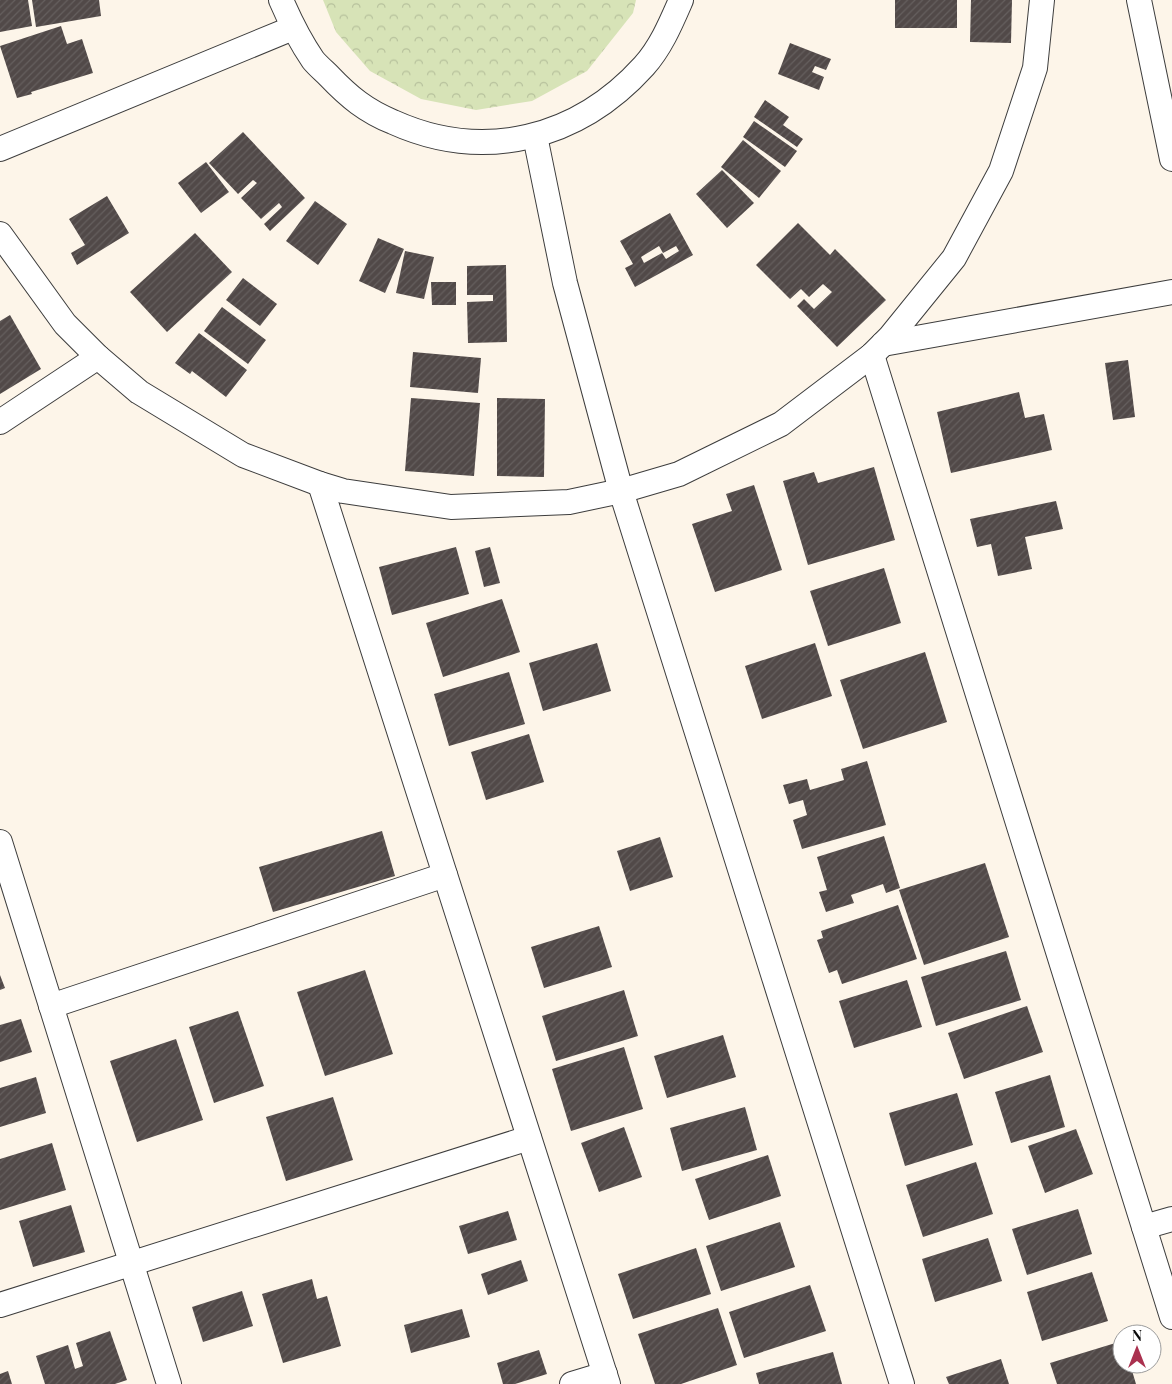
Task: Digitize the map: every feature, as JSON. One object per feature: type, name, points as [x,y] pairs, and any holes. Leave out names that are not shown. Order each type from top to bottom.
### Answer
[{"type":"street","points":[[281,0],[293,28],[314,62],[350,97],[374,114],[415,132],[452,141],[498,142],[535,136],[576,120],[615,95],[645,64],[665,35],[681,0]]},
{"type":"street","points":[[0,234],[65,324],[98,357],[139,392],[243,455],[343,491],[451,507],[569,502],[621,491],[679,474],[781,424],[877,349],[954,258],[1001,171],[1035,68],[1042,0]]},
{"type":"street","points":[[1139,0],[1172,159]]},
{"type":"street","points":[[0,149],[293,28]]},
{"type":"street","points":[[535,136],[565,282],[621,491],[902,1384]]},
{"type":"street","points":[[877,349],[1172,292]]},
{"type":"street","points":[[877,349],[1172,1317]]},
{"type":"street","points":[[0,422],[98,357]]},
{"type":"street","points":[[320,484],[606,1379],[572,1384]]},
{"type":"street","points":[[0,842],[169,1384]]},
{"type":"street","points":[[51,1006],[445,875]]},
{"type":"street","points":[[0,1305],[529,1138]]},
{"type":"street","points":[[1144,1227],[1172,1219]]},
{"type":"green space","points":[[323,0],[636,0],[633,13],[587,71],[532,101],[476,110],[421,99],[370,71],[336,32]]},
{"type":"building","points":[[0,0],[28,0],[32,26],[0,32]]},
{"type":"building","points":[[32,0],[99,0],[101,16],[36,27]]},
{"type":"building","points":[[895,0],[957,0],[957,28],[895,28]]},
{"type":"building","points":[[971,0],[1012,0],[1011,43],[970,42]]},
{"type":"building","points":[[61,26],[67,44],[82,39],[93,73],[17,98],[0,46]]},
{"type":"building","points":[[790,43],[831,59],[826,70],[815,66],[812,72],[824,77],[819,90],[778,74]]},
{"type":"building","points":[[765,100],[789,117],[783,125],[803,139],[797,147],[754,117]]},
{"type":"building","points":[[754,121],[797,151],[785,167],[743,137]]},
{"type":"building","points":[[243,132],[305,198],[270,231],[264,224],[282,207],[279,203],[261,219],[241,198],[257,183],[253,180],[238,194],[209,163]]},
{"type":"building","points":[[743,140],[781,171],[759,198],[721,167]]},
{"type":"building","points":[[206,162],[229,192],[201,213],[178,183]]},
{"type":"building","points":[[722,170],[754,203],[727,228],[696,194]]},
{"type":"building","points":[[107,196],[129,233],[77,265],[71,253],[85,245],[69,219]]},
{"type":"building","points":[[315,201],[347,224],[318,265],[286,241]]},
{"type":"building","points":[[670,213],[693,255],[635,287],[625,268],[633,264],[620,241]],"holes":[[[659,246],[663,253],[676,246],[679,251],[666,259],[662,253],[644,263],[641,257]]]},
{"type":"building","points":[[798,223],[830,255],[835,249],[886,300],[837,347],[797,306],[804,299],[814,309],[832,292],[823,284],[809,297],[801,289],[790,299],[756,265]]},
{"type":"building","points":[[195,233],[232,272],[167,332],[130,292]]},
{"type":"building","points":[[378,238],[404,249],[385,293],[359,281]]},
{"type":"building","points":[[405,251],[434,257],[424,299],[396,293]]},
{"type":"building","points":[[506,265],[507,342],[468,343],[467,302],[493,301],[493,295],[467,295],[467,266]]},
{"type":"building","points":[[243,278],[277,304],[260,326],[226,300]]},
{"type":"building","points":[[431,282],[456,282],[456,305],[432,305]]},
{"type":"building","points":[[222,307],[266,340],[248,364],[204,331]]},
{"type":"building","points":[[10,315],[41,369],[0,394],[0,321]]},
{"type":"building","points":[[199,333],[247,370],[226,397],[192,371],[190,374],[175,363]]},
{"type":"building","points":[[413,352],[481,358],[478,393],[410,387]]},
{"type":"building","points":[[1128,360],[1135,417],[1113,420],[1105,363]]},
{"type":"building","points":[[1019,392],[1025,418],[1044,414],[1052,450],[951,473],[937,412]]},
{"type":"building","points":[[411,398],[480,403],[474,476],[405,471]]},
{"type":"building","points":[[497,398],[545,399],[544,477],[497,476]]},
{"type":"building","points":[[874,467],[895,540],[808,565],[783,481],[814,472],[818,483]]},
{"type":"building","points":[[754,485],[782,570],[715,592],[692,524],[732,511],[726,494]]},
{"type":"building","points":[[1056,501],[1063,529],[1025,537],[1032,569],[998,576],[991,544],[977,547],[970,519]]},
{"type":"building","points":[[456,547],[469,594],[392,615],[379,567]]},
{"type":"building","points":[[490,547],[500,583],[484,587],[475,551]]},
{"type":"building","points":[[884,568],[901,623],[828,646],[810,591]]},
{"type":"building","points":[[502,599],[520,652],[443,677],[426,623]]},
{"type":"building","points":[[597,643],[611,691],[543,711],[529,663]]},
{"type":"building","points":[[815,643],[832,696],[762,719],[745,666]]},
{"type":"building","points":[[925,652],[947,722],[863,749],[840,680]]},
{"type":"building","points":[[509,672],[525,724],[449,746],[434,694]]},
{"type":"building","points":[[529,734],[544,782],[486,800],[471,752]]},
{"type":"building","points":[[867,761],[886,825],[802,849],[793,820],[807,815],[803,800],[789,804],[783,785],[807,779],[810,790],[844,780],[841,769]]},
{"type":"building","points":[[382,831],[395,876],[273,912],[259,867]]},
{"type":"building","points":[[884,836],[900,888],[886,893],[883,884],[851,895],[854,903],[826,912],[819,892],[827,890],[817,857]]},
{"type":"building","points":[[660,837],[673,877],[630,891],[617,851]]},
{"type":"building","points":[[985,863],[1009,937],[924,965],[899,890]]},
{"type":"building","points":[[898,905],[917,959],[842,984],[837,970],[829,973],[817,940],[823,938],[821,931]]},
{"type":"building","points":[[599,926],[612,967],[544,988],[531,947]]},
{"type":"building","points":[[1006,951],[1021,1000],[936,1026],[921,977]]},
{"type":"building","points":[[365,970],[393,1054],[325,1076],[297,992]]},
{"type":"building","points":[[0,975],[5,988],[0,990]]},
{"type":"building","points":[[907,980],[922,1027],[854,1048],[839,1001]]},
{"type":"building","points":[[624,990],[638,1036],[556,1061],[542,1016]]},
{"type":"building","points":[[1027,1006],[1043,1052],[964,1079],[948,1033]]},
{"type":"building","points":[[238,1011],[264,1086],[214,1103],[189,1027]]},
{"type":"building","points":[[21,1019],[32,1052],[0,1062],[0,1025]]},
{"type":"building","points":[[723,1035],[736,1077],[667,1098],[654,1056]]},
{"type":"building","points":[[176,1039],[203,1120],[137,1142],[110,1061]]},
{"type":"building","points":[[624,1047],[643,1109],[571,1131],[552,1069]]},
{"type":"building","points":[[1050,1075],[1065,1127],[1011,1143],[995,1092]]},
{"type":"building","points":[[36,1077],[46,1113],[0,1127],[0,1088]]},
{"type":"building","points":[[957,1093],[973,1145],[905,1166],[889,1113]]},
{"type":"building","points":[[333,1097],[353,1160],[286,1181],[266,1117]]},
{"type":"building","points":[[745,1107],[757,1150],[682,1171],[670,1128]]},
{"type":"building","points":[[624,1127],[642,1177],[599,1192],[581,1143]]},
{"type":"building","points":[[1076,1129],[1093,1174],[1045,1193],[1028,1146]]},
{"type":"building","points":[[52,1143],[66,1190],[0,1210],[0,1159]]},
{"type":"building","points":[[768,1155],[781,1196],[709,1220],[695,1179]]},
{"type":"building","points":[[976,1162],[993,1214],[923,1237],[906,1185]]},
{"type":"building","points":[[71,1205],[85,1252],[33,1267],[19,1221]]},
{"type":"building","points":[[1078,1209],[1092,1254],[1027,1275],[1012,1229]]},
{"type":"building","points":[[508,1211],[517,1240],[468,1254],[459,1226]]},
{"type":"building","points":[[780,1222],[795,1267],[721,1291],[706,1246]]},
{"type":"building","points":[[988,1238],[1002,1281],[935,1302],[922,1259]]},
{"type":"building","points":[[696,1248],[711,1294],[633,1319],[618,1274]]},
{"type":"building","points":[[521,1260],[528,1281],[488,1295],[481,1274]]},
{"type":"building","points":[[1092,1272],[1108,1321],[1042,1341],[1027,1292]]},
{"type":"building","points":[[312,1279],[317,1299],[327,1296],[341,1346],[283,1363],[262,1294]]},
{"type":"building","points":[[810,1285],[826,1331],[744,1358],[729,1312]]},
{"type":"building","points":[[242,1291],[253,1326],[203,1342],[192,1307]]},
{"type":"building","points":[[718,1308],[737,1365],[681,1384],[655,1384],[638,1334]]},
{"type":"building","points":[[462,1309],[470,1337],[411,1353],[404,1325]]},
{"type":"building","points":[[110,1331],[127,1380],[115,1384],[45,1384],[36,1356],[68,1345],[75,1369],[83,1366],[76,1343]]},
{"type":"building","points":[[1112,1344],[1112,1374],[1133,1374],[1136,1384],[1057,1384],[1050,1363]]},
{"type":"building","points":[[539,1350],[547,1374],[515,1384],[503,1384],[497,1363]]},
{"type":"building","points":[[833,1352],[842,1384],[759,1384],[756,1373]]},
{"type":"building","points":[[1001,1359],[1009,1384],[949,1384],[946,1377]]},
{"type":"building","points":[[8,1371],[12,1384],[0,1384],[0,1374]]}]
